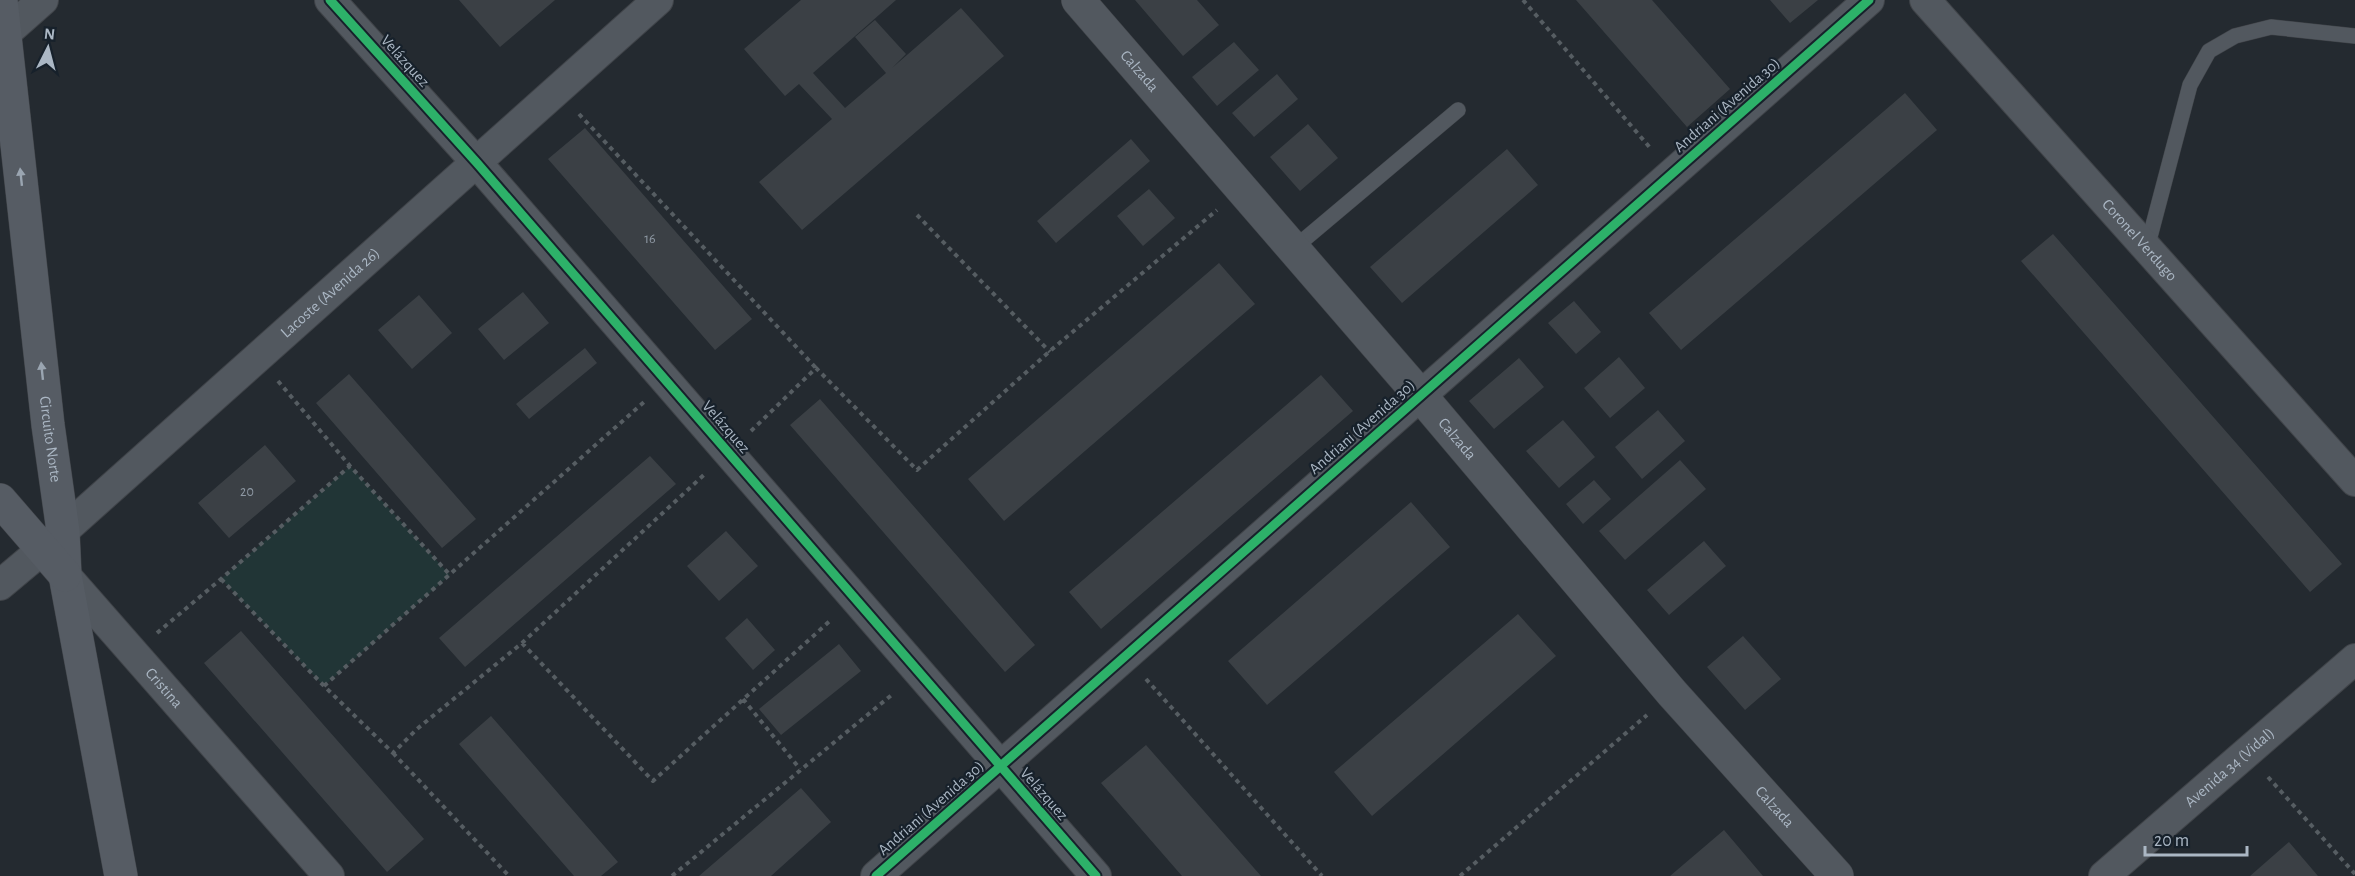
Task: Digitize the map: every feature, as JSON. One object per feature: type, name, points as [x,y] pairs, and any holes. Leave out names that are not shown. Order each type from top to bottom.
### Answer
[{"type":"main road","name":"Circuito Norte","points":[[1,0],[2,36],[48,425],[53,540]]},
{"type":"main road","name":"Cristina","points":[[0,500],[53,540],[65,575]]},
{"type":"main road","points":[[65,575],[121,876]]},
{"type":"street","points":[[2,36],[43,0]]},
{"type":"street","name":"Velázquez","points":[[330,0],[477,163],[1096,876]]},
{"type":"street","name":"Lacoste (Avenida 26)","points":[[0,585],[658,0]]},
{"type":"street","name":"Calzada","points":[[1078,0],[1420,395],[1672,693],[1838,876]]},
{"type":"street","name":"Andriani (Avenida 30)","points":[[876,876],[1869,0]]},
{"type":"street","name":"Coronel Verdugo","points":[[1925,0],[2355,480]]},
{"type":"street","name":"Cristina","points":[[65,575],[329,876]]},
{"type":"street","name":"Avenida 34 (Vidal)","points":[[2104,876],[2355,659]]},
{"type":"lane","points":[[2147,248],[2190,85],[2209,51],[2235,36],[2271,27],[2355,36]]},
{"type":"lane","points":[[1293,249],[1458,110]]},
{"type":"path","points":[[1523,0],[1672,173]]},
{"type":"path","points":[[557,90],[816,368],[917,470],[1050,351],[1241,190]]},
{"type":"path","points":[[917,215],[1050,351]]},
{"type":"path","points":[[258,357],[350,466],[450,575]]},
{"type":"path","points":[[393,753],[417,729],[522,642],[728,453],[816,368]]},
{"type":"path","points":[[324,686],[667,382]]},
{"type":"path","points":[[133,652],[221,579],[350,466]]},
{"type":"path","points":[[221,579],[324,686],[393,753],[509,876]]},
{"type":"path","points":[[522,642],[653,781],[855,599]]},
{"type":"path","points":[[1126,656],[1322,876]]},
{"type":"path","points":[[672,876],[919,672]]},
{"type":"path","points":[[1460,876],[1672,693]]},
{"type":"path","points":[[743,699],[800,769]]},
{"type":"path","points":[[2246,753],[2355,874]]},
{"type":"green space","points":[[350,466],[450,575],[324,686],[221,579]]},
{"type":"building","points":[[459,0],[555,0],[500,47]]},
{"type":"building","points":[[801,0],[896,0],[813,73],[845,108],[886,73],[855,37],[875,20],[906,54],[892,68],[961,8],[1004,56],[802,230],[759,182],[832,119],[799,84],[785,96],[744,49]]},
{"type":"building","points":[[1135,0],[1197,0],[1219,25],[1183,56]]},
{"type":"building","points":[[1576,0],[1652,0],[1730,89],[1687,127]]},
{"type":"building","points":[[1770,0],[1818,0],[1790,23]]},
{"type":"building","points":[[1234,42],[1259,70],[1217,106],[1192,77]]},
{"type":"building","points":[[1277,74],[1298,99],[1254,137],[1232,113]]},
{"type":"building","points":[[1905,93],[1937,130],[1681,350],[1649,313]]},
{"type":"building","points":[[1308,124],[1338,158],[1300,191],[1270,157]]},
{"type":"building","points":[[585,128],[752,319],[715,350],[548,159]]},
{"type":"building","points":[[1131,139],[1150,161],[1056,243],[1037,221]]},
{"type":"building","points":[[1507,149],[1538,185],[1402,303],[1370,267]]},
{"type":"building","points":[[1149,189],[1175,218],[1143,246],[1117,216]]},
{"type":"building","points":[[2053,234],[2342,564],[2310,592],[2021,261]]},
{"type":"building","points":[[1219,263],[1255,304],[1004,521],[968,479]]},
{"type":"building","points":[[523,292],[549,323],[504,360],[478,329]]},
{"type":"building","points":[[419,295],[452,333],[412,369],[378,330]]},
{"type":"building","points":[[1574,301],[1601,332],[1576,354],[1548,323]]},
{"type":"building","points":[[585,348],[597,363],[529,419],[516,404]]},
{"type":"building","points":[[1619,357],[1645,388],[1610,418],[1584,388]]},
{"type":"building","points":[[1519,358],[1544,387],[1494,429],[1469,401]]},
{"type":"building","points":[[349,374],[476,519],[442,548],[316,403]]},
{"type":"building","points":[[1321,375],[1353,411],[1101,629],[1069,592]]},
{"type":"building","points":[[820,399],[1035,645],[1005,672],[790,425]]},
{"type":"building","points":[[1658,410],[1685,441],[1642,479],[1615,447]]},
{"type":"building","points":[[1563,420],[1595,457],[1559,488],[1526,451]]},
{"type":"building","points":[[265,445],[296,481],[229,538],[198,503]]},
{"type":"building","points":[[650,456],[676,484],[465,667],[439,638]]},
{"type":"building","points":[[1680,460],[1706,489],[1625,560],[1599,531]]},
{"type":"building","points":[[1594,480],[1611,499],[1583,524],[1566,504]]},
{"type":"building","points":[[1411,502],[1450,547],[1267,705],[1228,661]]},
{"type":"building","points":[[726,531],[758,566],[719,601],[687,566]]},
{"type":"building","points":[[1704,541],[1726,566],[1669,615],[1647,590]]},
{"type":"building","points":[[1518,614],[1556,656],[1372,816],[1334,772]]},
{"type":"building","points":[[747,618],[775,650],[753,670],[725,638]]},
{"type":"building","points":[[241,631],[424,839],[387,872],[204,663]]},
{"type":"building","points":[[1743,636],[1781,679],[1745,710],[1707,667]]},
{"type":"building","points":[[839,644],[861,671],[781,735],[759,709]]},
{"type":"building","points":[[491,716],[618,862],[601,876],[574,876],[459,744]]},
{"type":"building","points":[[1146,745],[1261,876],[1182,876],[1101,783]]},
{"type":"building","points":[[801,788],[831,822],[771,876],[699,876]]},
{"type":"building","points":[[1724,830],[1763,876],[1670,876]]},
{"type":"building","points":[[2289,842],[2318,876],[2250,876]]},
{"type":"cycle path","points":[[330,0],[477,163],[1096,876]]},
{"type":"cycle path","points":[[876,876],[1869,0]]}]
